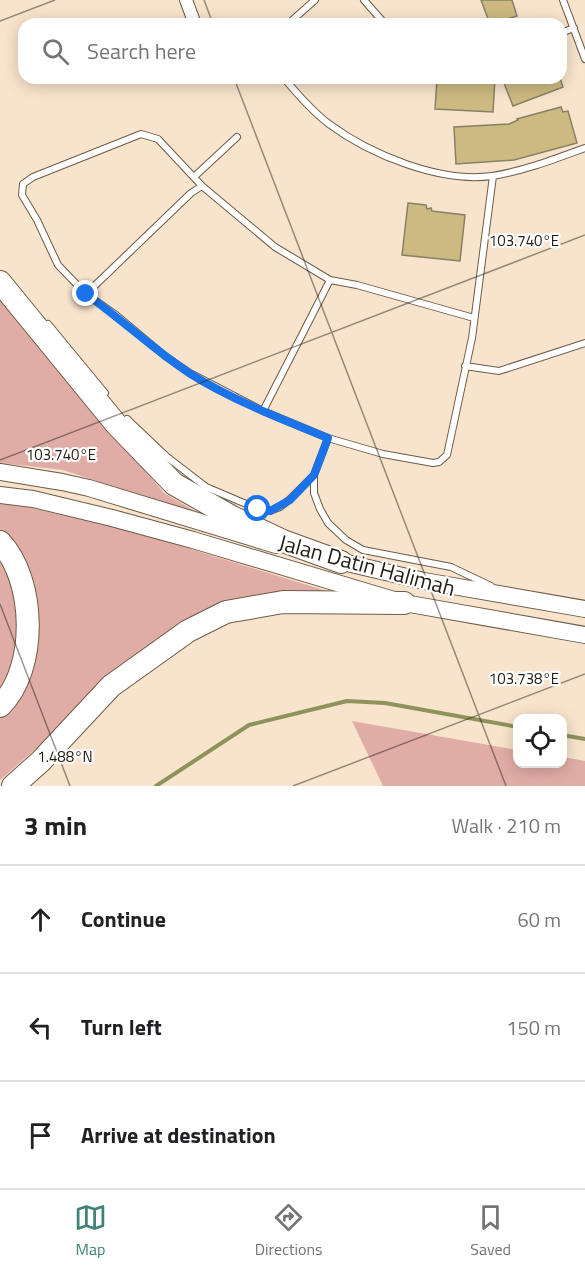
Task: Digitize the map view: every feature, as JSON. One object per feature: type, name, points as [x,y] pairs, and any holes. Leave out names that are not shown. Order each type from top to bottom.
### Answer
[{"type":"highway","points":[[5,289],[116,424],[174,484],[232,518],[283,541],[341,562]]},
{"type":"highway","points":[[0,542],[17,569],[28,626],[26,655],[10,694],[0,706]]},
{"type":"highway","points":[[12,786],[41,760],[111,686],[188,631],[226,612],[283,602],[404,603]]},
{"type":"main road","name":"Jalan Datin Halimah","points":[[0,472],[89,488],[250,539],[341,562],[424,581],[585,609]]},
{"type":"main road","name":"Jalan Datin Halimah","points":[[0,495],[33,499],[112,518],[404,603],[585,635]]},
{"type":"street","points":[[188,5],[200,0]]},
{"type":"lane","points":[[295,18],[315,0]]},
{"type":"lane","points":[[364,0],[380,18]]},
{"type":"lane","points":[[563,0],[585,59]]},
{"type":"lane","points":[[567,31],[574,28]]},
{"type":"lane","points":[[289,84],[309,107],[347,136],[374,150],[429,170],[458,176],[493,176],[529,167],[585,148]]},
{"type":"lane","points":[[474,318],[357,285],[330,280],[275,247],[202,186],[158,139],[141,134],[33,177],[23,184],[22,195],[37,220],[58,265],[86,294],[117,315],[157,350],[190,373],[263,411],[328,438],[383,454],[433,464],[447,455],[472,338],[493,176]]},
{"type":"lane","points":[[195,176],[237,136]]},
{"type":"lane","points":[[86,294],[190,193],[202,186]]},
{"type":"lane","points":[[263,411],[330,280]]},
{"type":"lane","points":[[5,289],[36,313]]},
{"type":"lane","points":[[44,319],[110,398]]},
{"type":"lane","points":[[465,366],[499,371],[585,343]]},
{"type":"lane","points":[[124,416],[167,457],[207,487],[258,509],[270,511],[280,507],[314,475]]},
{"type":"lane","points":[[328,438],[314,475],[314,493],[328,523],[346,540],[363,550],[451,567],[471,575],[508,596]]},
{"type":"shaded area","points":[[0,297],[164,493],[205,517],[63,470],[0,463]]},
{"type":"shaded area","points":[[0,501],[139,533],[349,598],[291,599],[145,653],[0,780],[0,713],[35,653],[0,535]]},
{"type":"shaded area","points":[[0,556],[15,582],[22,626],[14,666],[0,688]]},
{"type":"shaded area","points":[[352,721],[513,749],[513,768],[567,768],[567,758],[585,761],[585,786],[383,786]]},
{"type":"building","points":[[481,0],[512,0],[517,16],[488,18]]},
{"type":"building","points":[[437,84],[495,84],[493,112],[435,109]]},
{"type":"building","points":[[504,84],[562,84],[563,87],[513,106]]},
{"type":"building","points":[[561,107],[563,112],[568,111],[577,143],[514,160],[456,164],[454,127],[509,124],[517,119]]},
{"type":"building","points":[[408,203],[426,205],[427,209],[431,208],[432,211],[465,215],[460,261],[402,255]]},
{"type":"waterway","points":[[156,786],[249,725],[347,701],[385,703],[513,726]]},
{"type":"waterway","points":[[567,736],[585,739]]},
{"type":"route","points":[[86,294],[117,315],[141,337],[190,373],[263,411],[328,438],[314,475],[290,500],[270,511],[258,509]]}]
